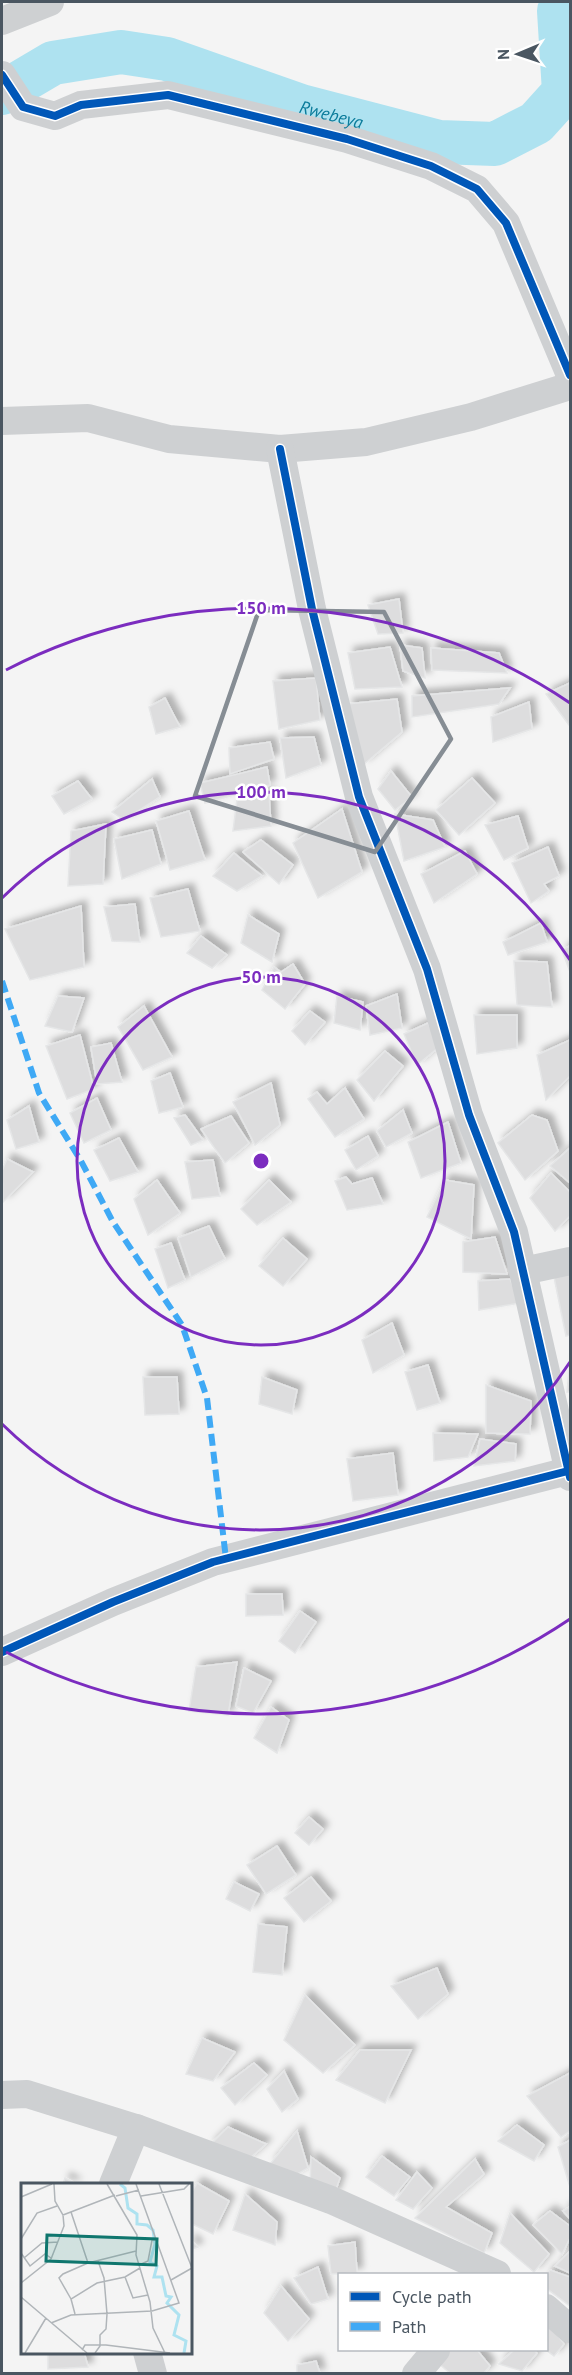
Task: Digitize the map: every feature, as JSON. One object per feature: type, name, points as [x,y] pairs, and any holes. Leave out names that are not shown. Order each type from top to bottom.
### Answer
[{"type":"street","points":[[2,21],[39,6]]},
{"type":"street","points":[[2,45],[8,34],[39,6]]},
{"type":"street","points":[[2,75],[23,107],[55,116],[81,105],[168,95],[347,139],[431,166],[477,189],[506,223],[570,375]]},
{"type":"street","points":[[2,421],[88,418],[169,439],[280,449],[366,441],[471,417],[570,386]]},
{"type":"street","points":[[2,1652],[113,1602],[213,1562],[569,1474],[514,1233],[469,1115],[426,969],[358,797],[312,609],[280,449]]},
{"type":"street","points":[[523,1271],[570,1261]]},
{"type":"street","points":[[2,2096],[27,2094],[136,2128],[331,2200],[495,2273]]},
{"type":"street","points":[[113,2183],[136,2128]]},
{"type":"street","points":[[548,2310],[570,2329]]},
{"type":"street","points":[[416,2373],[434,2351]]},
{"type":"street","points":[[148,2354],[153,2373]]},
{"type":"highlighted area","points":[[259,610],[384,612],[451,739],[375,852],[195,796]]},
{"type":"building","points":[[399,599],[403,633],[378,634],[368,605]]},
{"type":"building","points":[[400,645],[422,648],[425,678],[403,671]]},
{"type":"building","points":[[390,647],[402,687],[355,689],[348,653]]},
{"type":"building","points":[[431,648],[499,653],[507,673],[432,670]]},
{"type":"building","points":[[316,678],[320,720],[279,729],[273,681]]},
{"type":"building","points":[[570,683],[570,725],[569,725],[546,694]]},
{"type":"building","points":[[510,688],[499,704],[412,717],[412,696]]},
{"type":"building","points":[[165,698],[180,727],[156,734],[149,707]]},
{"type":"building","points":[[397,699],[402,732],[363,765],[347,704]]},
{"type":"building","points":[[529,702],[532,729],[493,742],[491,717]]},
{"type":"building","points":[[314,737],[321,765],[286,778],[280,738]]},
{"type":"building","points":[[270,742],[274,759],[230,774],[229,748]]},
{"type":"building","points":[[267,767],[270,785],[205,803],[200,783]]},
{"type":"building","points":[[391,771],[412,797],[395,810],[378,789]]},
{"type":"building","points":[[472,778],[495,803],[459,835],[436,810]]},
{"type":"building","points":[[152,779],[160,797],[124,820],[112,812]]},
{"type":"building","points":[[78,781],[92,799],[64,814],[52,796]]},
{"type":"building","points":[[269,793],[271,826],[233,831],[237,799]]},
{"type":"building","points":[[342,809],[362,872],[318,898],[293,843]]},
{"type":"building","points":[[189,811],[205,860],[170,870],[156,821]]},
{"type":"building","points":[[395,814],[433,820],[445,847],[404,861]]},
{"type":"building","points":[[518,816],[528,848],[504,860],[485,825]]},
{"type":"building","points":[[106,824],[103,884],[68,886],[71,831]]},
{"type":"building","points":[[152,830],[161,864],[122,879],[114,839]]},
{"type":"building","points":[[261,840],[293,865],[279,884],[243,852]]},
{"type":"building","points":[[548,847],[559,876],[544,884],[549,891],[531,903],[512,863]]},
{"type":"building","points":[[465,851],[477,874],[434,903],[421,874]]},
{"type":"building","points":[[234,853],[262,876],[237,891],[213,876]]},
{"type":"building","points":[[188,889],[200,931],[161,937],[150,898]]},
{"type":"building","points":[[135,904],[140,942],[112,941],[104,907]]},
{"type":"building","points":[[81,906],[84,967],[30,980],[5,929]]},
{"type":"building","points":[[248,915],[279,934],[272,962],[241,943]]},
{"type":"building","points":[[541,923],[547,942],[508,955],[503,942]]},
{"type":"building","points":[[201,936],[227,955],[212,968],[187,953]]},
{"type":"building","points":[[570,946],[570,972],[562,950]]},
{"type":"building","points":[[514,961],[547,962],[552,1007],[517,1005]]},
{"type":"building","points":[[293,964],[305,984],[285,1009],[262,990],[274,967],[281,972]]},
{"type":"building","points":[[397,994],[402,1028],[370,1035],[366,1006]]},
{"type":"building","points":[[58,996],[84,998],[72,1032],[45,1026]]},
{"type":"building","points":[[337,996],[363,1002],[360,1030],[334,1023]]},
{"type":"building","points":[[144,1006],[172,1057],[143,1070],[118,1027]]},
{"type":"building","points":[[310,1011],[325,1022],[305,1045],[292,1031]]},
{"type":"building","points":[[474,1015],[517,1015],[517,1048],[477,1054]]},
{"type":"building","points":[[428,1023],[439,1047],[417,1065],[404,1034]]},
{"type":"building","points":[[80,1035],[94,1089],[67,1099],[46,1046]]},
{"type":"building","points":[[570,1040],[570,1076],[546,1100],[537,1055]]},
{"type":"building","points":[[111,1043],[122,1082],[97,1084],[91,1047]]},
{"type":"building","points":[[385,1051],[403,1066],[374,1101],[357,1080]]},
{"type":"building","points":[[170,1073],[183,1107],[159,1113],[151,1081]]},
{"type":"building","points":[[271,1083],[280,1125],[255,1145],[233,1102]]},
{"type":"building","points":[[345,1088],[364,1119],[335,1137],[308,1099],[317,1092],[327,1104]]},
{"type":"building","points":[[97,1098],[111,1130],[84,1143],[70,1113]]},
{"type":"building","points":[[29,1106],[39,1142],[16,1149],[7,1120]]},
{"type":"building","points":[[403,1110],[412,1133],[386,1147],[377,1131]]},
{"type":"building","points":[[185,1115],[203,1140],[191,1145],[174,1118]]},
{"type":"building","points":[[532,1115],[547,1120],[558,1151],[525,1180],[498,1143]]},
{"type":"building","points":[[231,1116],[249,1143],[225,1163],[201,1129]]},
{"type":"building","points":[[448,1122],[461,1163],[421,1178],[408,1142]]},
{"type":"building","points":[[368,1136],[378,1156],[356,1170],[345,1150]]},
{"type":"building","points":[[119,1138],[138,1172],[110,1181],[94,1150]]},
{"type":"building","points":[[570,1148],[570,1183],[550,1166]]},
{"type":"building","points":[[7,1159],[33,1172],[3,1202],[2,1171]]},
{"type":"building","points":[[213,1160],[220,1196],[192,1199],[185,1162]]},
{"type":"building","points":[[551,1173],[570,1192],[570,1216],[555,1231],[530,1198]]},
{"type":"building","points":[[346,1177],[352,1184],[372,1178],[383,1204],[347,1210],[335,1181]]},
{"type":"building","points":[[157,1180],[180,1213],[148,1235],[134,1199]]},
{"type":"building","points":[[269,1180],[291,1202],[257,1225],[241,1209]]},
{"type":"building","points":[[445,1180],[474,1185],[471,1239],[427,1217]]},
{"type":"building","points":[[209,1226],[225,1259],[191,1277],[178,1238]]},
{"type":"building","points":[[495,1237],[507,1274],[463,1272],[463,1242]]},
{"type":"building","points":[[283,1238],[307,1259],[283,1286],[259,1266]]},
{"type":"building","points":[[171,1243],[185,1280],[168,1288],[155,1249]]},
{"type":"building","points":[[570,1274],[570,1335],[566,1336],[554,1277]]},
{"type":"building","points":[[510,1279],[520,1303],[479,1310],[478,1281]]},
{"type":"building","points":[[392,1323],[404,1355],[373,1373],[362,1340]]},
{"type":"building","points":[[570,1361],[570,1392],[567,1392]]},
{"type":"building","points":[[428,1365],[440,1403],[417,1410],[405,1372]]},
{"type":"building","points":[[143,1377],[177,1377],[179,1414],[145,1415]]},
{"type":"building","points":[[262,1377],[297,1390],[292,1414],[259,1404]]},
{"type":"building","points":[[486,1385],[531,1401],[530,1434],[486,1433]]},
{"type":"building","points":[[433,1433],[478,1434],[468,1457],[434,1461]]},
{"type":"building","points":[[480,1439],[516,1444],[515,1461],[474,1466]]},
{"type":"building","points":[[393,1453],[398,1495],[353,1501],[347,1459]]},
{"type":"building","points":[[246,1594],[282,1594],[283,1615],[246,1616]]},
{"type":"building","points":[[300,1611],[316,1622],[295,1653],[279,1641]]},
{"type":"building","points":[[237,1662],[228,1715],[189,1711],[196,1667]]},
{"type":"building","points":[[244,1668],[271,1681],[253,1713],[236,1706]]},
{"type":"building","points":[[271,1707],[289,1720],[277,1753],[254,1738]]},
{"type":"building","points":[[309,1817],[323,1829],[309,1845],[295,1833]]},
{"type":"building","points":[[277,1846],[296,1875],[266,1894],[247,1865]]},
{"type":"building","points":[[311,1877],[331,1901],[304,1922],[284,1898]]},
{"type":"building","points":[[234,1882],[259,1894],[250,1911],[226,1899]]},
{"type":"building","points":[[258,1924],[287,1927],[282,1975],[253,1972]]},
{"type":"building","points":[[437,1968],[448,1994],[418,2019],[391,1986]]},
{"type":"building","points":[[305,1995],[355,2045],[323,2073],[284,2040]]},
{"type":"building","points":[[202,2038],[235,2052],[213,2081],[186,2074]]},
{"type":"building","points":[[360,2050],[411,2050],[385,2103],[336,2080]]},
{"type":"building","points":[[254,2063],[267,2075],[235,2105],[221,2088]]},
{"type":"building","points":[[284,2071],[298,2099],[282,2112],[267,2089]]},
{"type":"building","points":[[570,2073],[570,2131],[561,2137],[527,2096]]},
{"type":"building","points":[[517,2125],[544,2145],[534,2161],[498,2141]]},
{"type":"building","points":[[228,2127],[266,2144],[248,2160],[209,2146]]},
{"type":"building","points":[[297,2131],[308,2168],[294,2176],[270,2164]]},
{"type":"building","points":[[570,2140],[570,2187],[558,2147]]},
{"type":"building","points":[[382,2156],[410,2177],[394,2196],[366,2177]]},
{"type":"building","points":[[311,2157],[340,2178],[334,2195],[310,2186]]},
{"type":"building","points":[[475,2159],[484,2174],[446,2207],[492,2233],[484,2253],[415,2218]]},
{"type":"building","points":[[417,2172],[432,2188],[413,2209],[396,2200]]},
{"type":"building","points":[[65,2178],[74,2183],[63,2183]]},
{"type":"building","points":[[197,2183],[229,2201],[213,2234],[192,2224],[192,2192]]},
{"type":"building","points":[[245,2194],[277,2222],[275,2245],[233,2230]]},
{"type":"building","points":[[570,2207],[570,2219],[563,2211]]},
{"type":"building","points":[[550,2211],[570,2226],[570,2238],[562,2254],[533,2225]]},
{"type":"building","points":[[510,2213],[549,2254],[534,2272],[500,2243]]},
{"type":"building","points":[[192,2241],[198,2247],[192,2249]]},
{"type":"building","points":[[355,2242],[357,2273],[331,2274],[328,2246]]},
{"type":"building","points":[[570,2251],[570,2273],[555,2266]]},
{"type":"building","points":[[318,2267],[328,2299],[311,2304],[294,2278]]},
{"type":"building","points":[[550,2270],[570,2277],[570,2306],[548,2290]]},
{"type":"building","points":[[281,2286],[309,2319],[288,2341],[264,2313]]},
{"type":"building","points":[[548,2322],[564,2344],[554,2356],[547,2351]]},
{"type":"building","points":[[449,2351],[478,2351],[490,2366],[483,2374],[451,2374],[438,2363]]},
{"type":"building","points":[[513,2351],[535,2351],[537,2353],[522,2371],[499,2364]]},
{"type":"building","points":[[48,2354],[85,2354],[88,2367],[48,2369]]},
{"type":"building","points":[[316,2361],[320,2374],[297,2374],[297,2365]]},
{"type":"waterway","name":"Rwebeya","points":[[2,93],[53,63],[121,52],[167,59],[301,106],[439,142],[495,144],[536,123],[564,92],[559,11],[568,2]]},
{"type":"marked path","points":[[2,981],[39,1093],[81,1161],[113,1222],[182,1325],[207,1398],[226,1559]]},
{"type":"cycle path","points":[[2,75],[23,107],[55,116],[81,105],[168,95],[347,139],[431,166],[477,189],[506,223],[570,375]]},
{"type":"cycle path","points":[[280,449],[312,609],[359,797],[427,969],[469,1115],[514,1232],[570,1477]]},
{"type":"cycle path","points":[[2,1652],[113,1602],[213,1562],[568,1471]]}]
